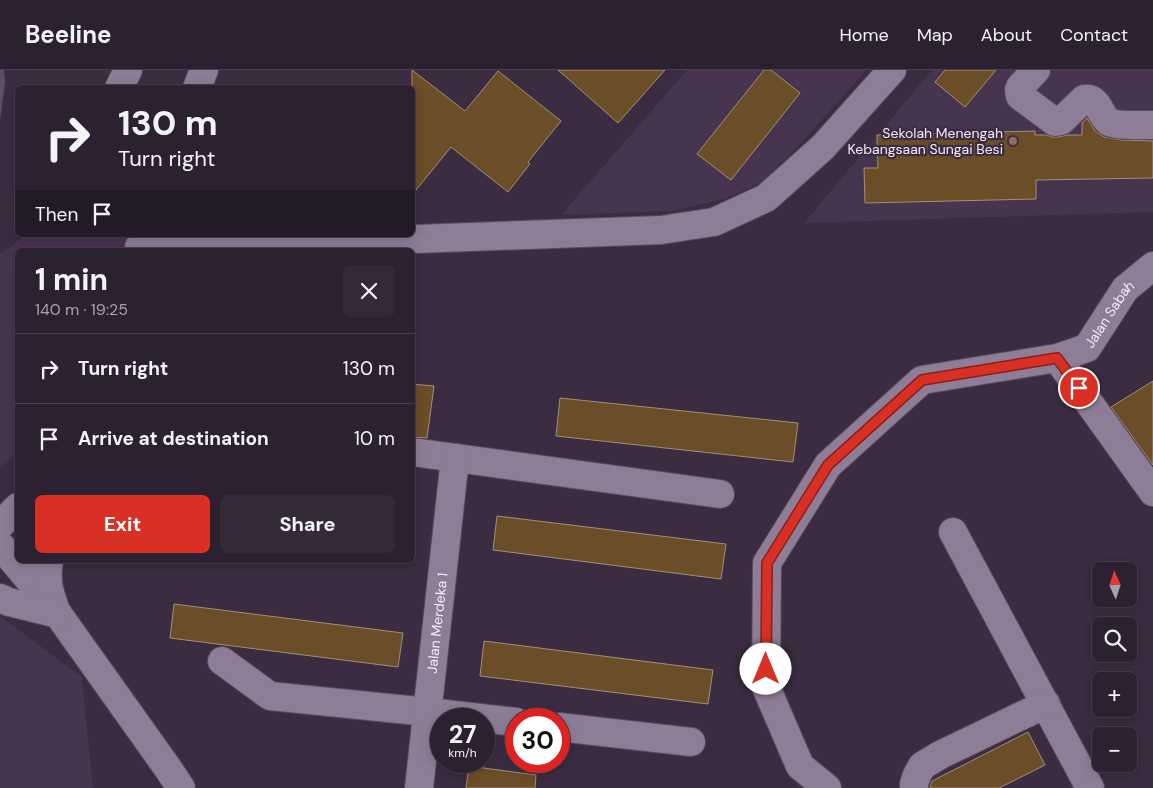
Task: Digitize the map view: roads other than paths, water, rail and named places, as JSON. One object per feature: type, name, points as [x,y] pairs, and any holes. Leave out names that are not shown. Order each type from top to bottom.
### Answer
[{"type":"street","points":[[107,70],[108,85]]},
{"type":"street","points":[[120,85],[128,70]]},
{"type":"street","points":[[198,85],[204,70]]},
{"type":"street","points":[[140,244],[172,248],[661,230],[714,222],[766,198],[823,147],[892,70]]},
{"type":"street","points":[[1036,70],[1020,87],[1020,96],[1055,122],[1060,121],[1087,98],[1100,109],[1105,118],[1110,122],[1117,124],[1153,125]]},
{"type":"street","name":"Jalan Sabah","points":[[827,788],[800,766],[766,687],[767,563],[828,465],[922,380],[1057,358],[1087,348],[1125,289],[1153,266]]},
{"type":"street","points":[[1057,358],[1153,492]]},
{"type":"street","points":[[415,452],[720,494]]},
{"type":"street","name":"Jalan Merdeka 1","points":[[419,788],[455,458]]},
{"type":"street","points":[[0,525],[15,510]]},
{"type":"street","points":[[953,532],[1090,788]]},
{"type":"street","points":[[0,545],[15,563]]},
{"type":"street","points":[[15,563],[58,614],[181,788]]},
{"type":"street","points":[[48,563],[48,590],[58,614]]},
{"type":"street","points":[[0,598],[58,614]]},
{"type":"street","points":[[222,661],[270,696],[505,721]]},
{"type":"street","points":[[914,788],[922,766],[940,755],[1046,704]]},
{"type":"street","points":[[570,728],[691,742]]},
{"type":"place","name":"Sekolah Menengah Kebangsaan Sungai Besi","points":[[1013,141]]}]
